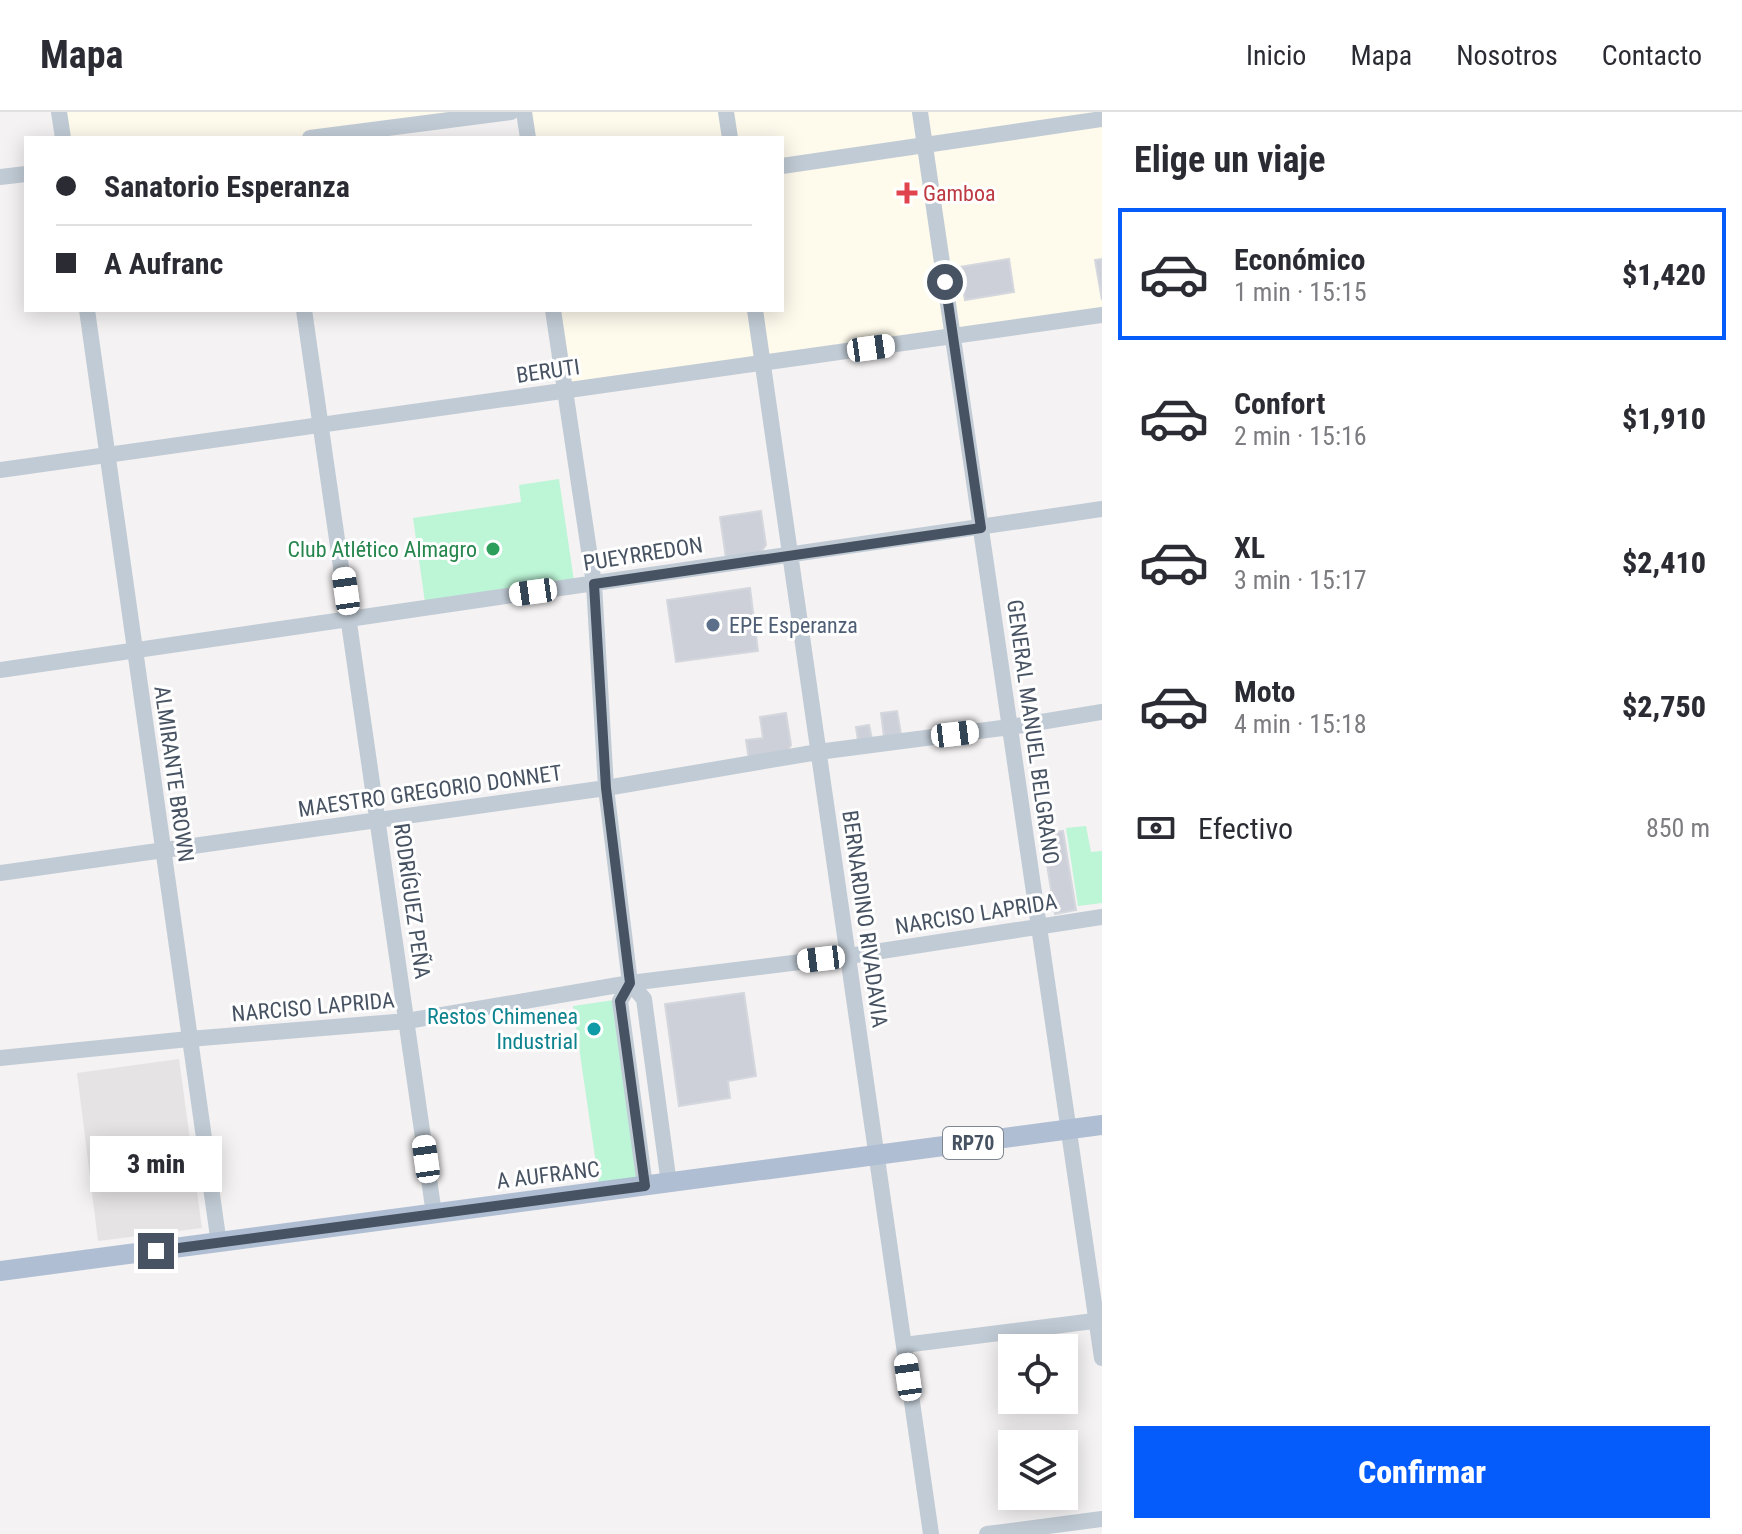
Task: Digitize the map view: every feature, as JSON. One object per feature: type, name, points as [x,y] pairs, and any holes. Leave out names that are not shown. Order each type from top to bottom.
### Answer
[{"type":"main road","name":"A AUFRANC","points":[[0,1271],[1102,1125]]},
{"type":"street","points":[[59,112],[63,136]]},
{"type":"street","points":[[325,136],[511,112]]},
{"type":"street","points":[[524,112],[528,136]]},
{"type":"street","points":[[726,112],[730,136]]},
{"type":"street","name":"GENERAL MANUEL BELGRANO","points":[[920,112],[1099,1320],[1102,1358]]},
{"type":"street","points":[[784,166],[1102,119]]},
{"type":"street","points":[[0,177],[24,174]]},
{"type":"street","name":"ALMIRANTE BROWN","points":[[87,312],[219,1244]]},
{"type":"street","name":"RODRÍGUEZ PEÑA","points":[[304,312],[434,1214]]},
{"type":"street","points":[[553,312],[594,584],[606,788],[630,983],[644,999],[669,1184]]},
{"type":"street","name":"BERNARDINO RIVADAVIA","points":[[755,312],[931,1534]]},
{"type":"street","name":"BERUTI","points":[[0,470],[1102,315]]},
{"type":"street","name":"PUEYRREDON","points":[[0,670],[1102,509]]},
{"type":"street","name":"MAESTRO GREGORIO DONNET","points":[[0,873],[606,788],[818,752],[1102,712]]},
{"type":"street","name":"NARCISO LAPRIDA","points":[[0,1058],[407,1021],[630,983],[849,956],[1102,917]]},
{"type":"street","points":[[630,983],[620,1001],[645,1186]]},
{"type":"street","points":[[904,1345],[1099,1320]]},
{"type":"street","points":[[987,1534],[1102,1519]]},
{"type":"shaded area","points":[[59,112],[511,112],[321,136],[63,136]]},
{"type":"shaded area","points":[[524,112],[1102,112],[1102,314],[565,391],[553,312],[784,312],[784,136],[528,136]]},
{"type":"shaded area","points":[[179,1059],[202,1228],[98,1241],[77,1073]]},
{"type":"green space","name":"Club Atlético Almagro","points":[[559,479],[574,581],[425,602],[413,518],[521,502],[519,485]]},
{"type":"green space","points":[[1086,826],[1091,852],[1102,851],[1102,903],[1078,906],[1066,828]]},
{"type":"green space","points":[[614,1000],[640,1179],[599,1184],[573,1006]]},
{"type":"building","points":[[1009,259],[1014,292],[965,300],[959,267]]},
{"type":"building","points":[[1102,259],[1102,300],[1095,260]]},
{"type":"building","points":[[761,511],[766,545],[760,553],[726,558],[720,517]]},
{"type":"building","name":"EPE Esperanza","points":[[750,588],[758,651],[676,662],[667,600]]},
{"type":"building","points":[[897,711],[901,734],[884,737],[881,713]]},
{"type":"building","points":[[786,713],[791,745],[785,755],[749,760],[746,740],[763,738],[760,717]]},
{"type":"building","points":[[869,725],[872,739],[858,741],[856,727]]},
{"type":"building","points":[[1063,831],[1076,910],[1055,914],[1042,834]]},
{"type":"building","points":[[744,993],[756,1076],[728,1081],[730,1098],[679,1106],[665,1004]]},
{"type":"place","name":"Gamboa","points":[[907,193]]},
{"type":"place","name":"Club Atlético Almagro","points":[[493,549]]},
{"type":"place","name":"EPE Esperanza","points":[[713,625]]},
{"type":"place","name":"Restos Chimenea Industrial","points":[[594,1029]]},
{"type":"route","points":[[156,1251],[645,1186],[620,1001],[630,983],[606,788],[594,584],[981,528],[945,282]]}]
